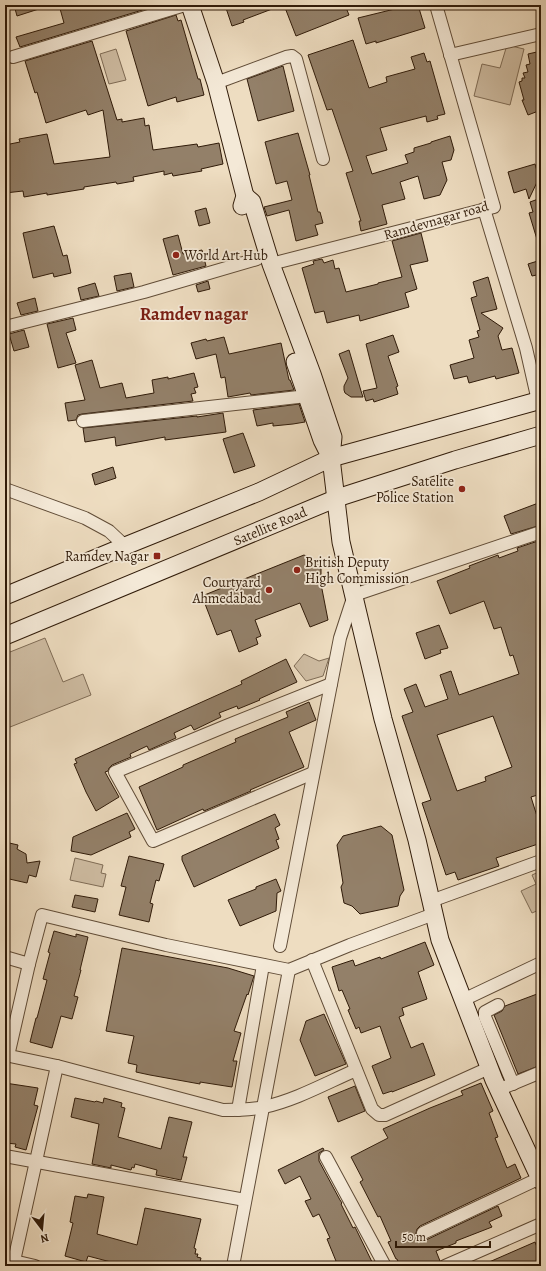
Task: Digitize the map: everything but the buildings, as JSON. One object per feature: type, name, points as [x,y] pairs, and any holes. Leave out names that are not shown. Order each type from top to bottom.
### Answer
[{"type":"street","points":[[13,57],[185,5]]},
{"type":"street","points":[[190,5],[216,83],[246,196],[242,208],[312,374],[333,437],[331,458],[337,498],[341,542],[383,719],[417,840],[440,940],[490,1068],[506,1087]]},
{"type":"street","name":"Ramdevnagar road","points":[[5,327],[494,206],[436,5]]},
{"type":"street","points":[[450,55],[541,34]]},
{"type":"street","points":[[216,83],[292,56],[296,59],[323,159]]},
{"type":"street","points":[[5,596],[259,492],[331,458],[540,400],[484,209]]},
{"type":"street","points":[[264,262],[322,440],[331,458]]},
{"type":"street","points":[[83,421],[307,396]]},
{"type":"street","name":"Satellite Road","points":[[5,636],[337,498],[455,460],[541,435]]},
{"type":"street","points":[[5,489],[85,518],[109,531],[125,546]]},
{"type":"street","points":[[354,595],[541,532]]},
{"type":"street","points":[[280,946],[340,638],[354,595]]},
{"type":"street","points":[[313,773],[153,841],[115,772],[331,684]]},
{"type":"street","points":[[356,1070],[298,1096],[263,1108],[223,1110],[57,1066],[6,1056],[42,915],[166,945],[290,970],[541,861]]},
{"type":"street","points":[[5,957],[29,964]]},
{"type":"street","points":[[312,960],[372,1109],[379,1115],[385,1115],[490,1068]]},
{"type":"street","points":[[463,1000],[541,963]]},
{"type":"street","points":[[238,1110],[263,965]]},
{"type":"street","points":[[233,1266],[290,970]]},
{"type":"street","points":[[423,1233],[540,1179],[506,1087],[485,1017],[485,1012],[498,1005]]},
{"type":"street","points":[[35,1266],[10,1260],[35,1162],[57,1066]]},
{"type":"street","points":[[506,1087],[541,1072]]},
{"type":"street","points":[[5,1156],[245,1200]]},
{"type":"street","points":[[326,1157],[385,1266]]},
{"type":"street","points":[[445,1266],[541,1224]]},
{"type":"shaded area","points":[[507,45],[524,49],[510,105],[474,96],[482,64],[500,68]]},
{"type":"shaded area","points":[[116,49],[126,80],[109,84],[100,54]]},
{"type":"shaded area","points":[[45,638],[63,682],[83,674],[91,695],[5,729],[5,654]]},
{"type":"shaded area","points":[[304,654],[319,661],[329,658],[323,676],[306,681],[294,666]]},
{"type":"shaded area","points":[[75,858],[103,865],[101,873],[106,874],[103,887],[70,880]]},
{"type":"shaded area","points":[[541,871],[541,909],[532,913],[521,891],[536,884],[532,875]]},
{"type":"place","name":"World Art Hub","points":[[176,255]]},
{"type":"place","name":"Satelite Police Station","points":[[462,489]]},
{"type":"place","name":"Ramdev Nagar","points":[[157,556]]},
{"type":"place","name":"British Deputy High Commission","points":[[297,570]]},
{"type":"place","name":"Courtyard Ahmedabad","points":[[269,590]]},
{"type":"district","name":"Ramdev nagar","points":[[194,314]]}]
